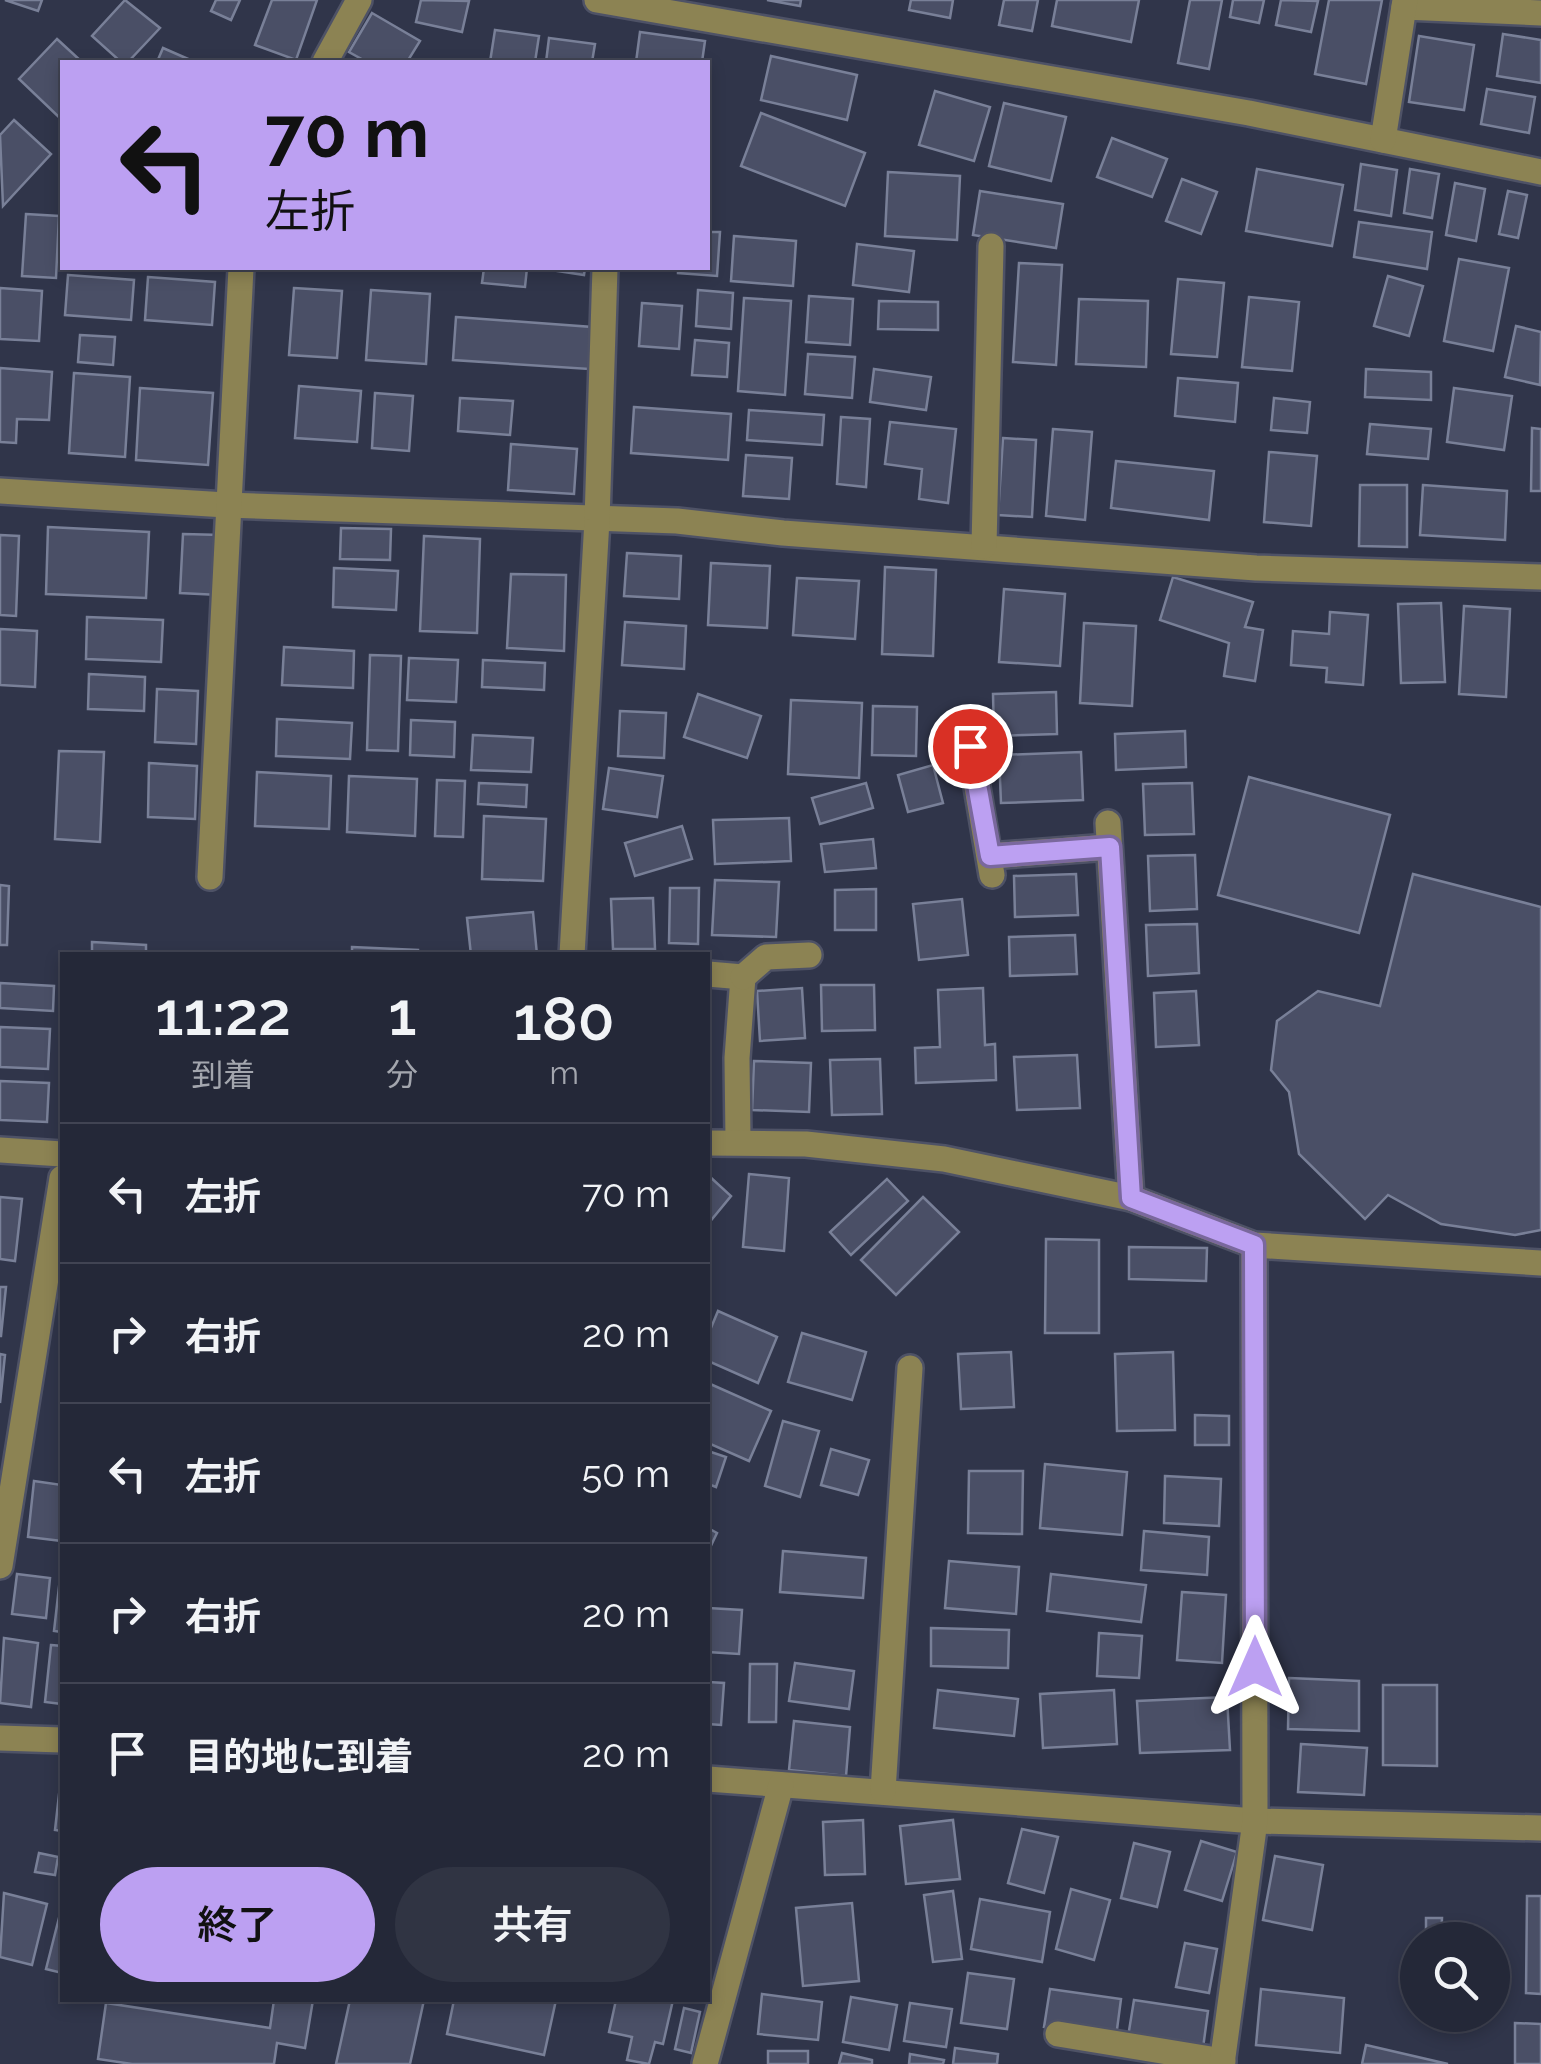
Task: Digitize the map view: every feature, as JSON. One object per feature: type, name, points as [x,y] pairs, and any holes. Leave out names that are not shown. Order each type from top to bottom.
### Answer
[{"type":"street","points":[[326,60],[360,0]]},
{"type":"street","points":[[597,0],[1250,113],[1541,172]]},
{"type":"street","points":[[1384,140],[1405,3],[1541,12]]},
{"type":"street","points":[[984,546],[991,246]]},
{"type":"street","points":[[210,877],[241,270]]},
{"type":"street","points":[[572,952],[597,520],[605,270]]},
{"type":"street","points":[[0,491],[226,505],[677,521],[783,534],[1256,568],[1541,577]]},
{"type":"street","points":[[970,746],[991,866],[1109,835],[1131,1198]]},
{"type":"street","points":[[738,1141],[737,1058],[743,977],[766,957],[808,955]]},
{"type":"street","points":[[710,974],[743,977]]},
{"type":"street","points":[[710,1143],[738,1141],[944,1159],[1131,1198],[1254,1245],[1541,1263]]},
{"type":"street","points":[[0,1150],[60,1154]]},
{"type":"street","points":[[0,1566],[60,1191]]},
{"type":"street","points":[[1058,2034],[1222,2063],[1256,1821],[1254,1245]]},
{"type":"street","points":[[883,1791],[910,1368]]},
{"type":"street","points":[[0,1738],[60,1740]]},
{"type":"street","points":[[710,1779],[1256,1821],[1541,1828]]},
{"type":"street","points":[[706,2064],[781,1784]]},
{"type":"building","points":[[5,0],[42,0],[38,11]]},
{"type":"building","points":[[125,0],[160,28],[130,60],[119,60],[92,36]]},
{"type":"building","points":[[216,0],[240,0],[231,20],[211,11]]},
{"type":"building","points":[[272,0],[317,0],[296,60],[255,45]]},
{"type":"building","points":[[421,0],[469,1],[462,32],[416,22]]},
{"type":"building","points":[[767,0],[801,0],[800,6]]},
{"type":"building","points":[[911,0],[953,0],[950,18],[909,10]]},
{"type":"building","points":[[1004,0],[1038,0],[1032,31],[999,25]]},
{"type":"building","points":[[1057,0],[1139,0],[1131,42],[1052,26]]},
{"type":"building","points":[[1190,0],[1222,0],[1209,69],[1178,63]]},
{"type":"building","points":[[1233,0],[1264,0],[1259,23],[1230,17]]},
{"type":"building","points":[[1281,0],[1318,1],[1311,32],[1276,25]]},
{"type":"building","points":[[1329,0],[1382,0],[1366,84],[1315,74]]},
{"type":"building","points":[[372,13],[420,41],[408,60],[363,60],[349,52]]},
{"type":"building","points":[[495,30],[539,36],[535,60],[490,60]]},
{"type":"building","points":[[640,32],[705,41],[702,60],[636,60]]},
{"type":"building","points":[[1503,34],[1541,40],[1541,83],[1497,76]]},
{"type":"building","points":[[1419,36],[1474,45],[1464,110],[1409,102]]},
{"type":"building","points":[[549,38],[595,44],[592,60],[546,60]]},
{"type":"building","points":[[57,39],[80,60],[60,60],[60,118],[19,79]]},
{"type":"building","points":[[163,48],[190,60],[158,60]]},
{"type":"building","points":[[771,56],[857,75],[847,120],[761,100]]},
{"type":"building","points":[[1487,89],[1535,97],[1529,133],[1481,124]]},
{"type":"building","points":[[935,91],[990,107],[974,161],[919,145]]},
{"type":"building","points":[[1004,103],[1066,117],[1051,181],[989,166]]},
{"type":"building","points":[[761,113],[865,153],[845,206],[741,166]]},
{"type":"building","points":[[14,120],[51,154],[3,206],[0,135]]},
{"type":"building","points":[[1112,138],[1167,159],[1152,197],[1097,177]]},
{"type":"building","points":[[1361,164],[1397,170],[1391,216],[1355,210]]},
{"type":"building","points":[[1257,169],[1343,185],[1332,246],[1246,231]]},
{"type":"building","points":[[1410,169],[1439,174],[1432,218],[1404,213]]},
{"type":"building","points":[[888,172],[960,176],[957,240],[885,236]]},
{"type":"building","points":[[1182,179],[1217,192],[1201,234],[1166,221]]},
{"type":"building","points":[[1455,183],[1485,189],[1476,241],[1446,235]]},
{"type":"building","points":[[980,191],[1063,204],[1056,248],[973,235]]},
{"type":"building","points":[[1508,191],[1527,195],[1518,238],[1499,234]]},
{"type":"building","points":[[26,214],[59,216],[56,278],[22,276]]},
{"type":"building","points":[[1359,222],[1432,232],[1427,269],[1354,257]]},
{"type":"building","points":[[710,232],[720,232],[717,276],[678,273],[710,270]]},
{"type":"building","points":[[734,236],[796,241],[793,286],[731,281]]},
{"type":"building","points":[[857,244],[914,251],[909,292],[853,285]]},
{"type":"building","points":[[1459,259],[1509,268],[1493,351],[1444,341]]},
{"type":"building","points":[[1019,263],[1062,265],[1056,365],[1013,362]]},
{"type":"building","points":[[484,270],[527,270],[525,287],[482,283]]},
{"type":"building","points":[[551,270],[585,270],[584,275]]},
{"type":"building","points":[[68,275],[134,280],[131,320],[65,315]]},
{"type":"building","points":[[1388,276],[1423,286],[1409,336],[1374,326]]},
{"type":"building","points":[[148,277],[215,282],[212,325],[145,320]]},
{"type":"building","points":[[1178,279],[1224,283],[1217,357],[1171,354]]},
{"type":"building","points":[[0,288],[42,291],[39,341],[0,339]]},
{"type":"building","points":[[294,288],[342,291],[337,358],[289,355]]},
{"type":"building","points":[[371,290],[430,294],[426,364],[366,360]]},
{"type":"building","points":[[698,290],[733,293],[731,329],[696,326]]},
{"type":"building","points":[[809,296],[853,299],[850,345],[806,342]]},
{"type":"building","points":[[1249,297],[1299,302],[1292,371],[1242,367]]},
{"type":"building","points":[[744,298],[791,301],[785,395],[738,391]]},
{"type":"building","points":[[1079,299],[1148,301],[1146,367],[1076,364]]},
{"type":"building","points":[[879,301],[938,302],[938,330],[878,329]]},
{"type":"building","points":[[642,303],[682,306],[679,349],[639,346]]},
{"type":"building","points":[[456,317],[592,327],[589,369],[453,360]]},
{"type":"building","points":[[1516,326],[1541,332],[1540,385],[1505,377]]},
{"type":"building","points":[[80,335],[115,337],[113,365],[78,362]]},
{"type":"building","points":[[695,340],[729,343],[727,377],[692,375]]},
{"type":"building","points":[[808,354],[855,357],[852,398],[805,394]]},
{"type":"building","points":[[0,368],[52,372],[49,420],[17,419],[16,443],[0,442]]},
{"type":"building","points":[[874,369],[931,377],[926,410],[870,402]]},
{"type":"building","points":[[1366,369],[1431,372],[1431,400],[1365,397]]},
{"type":"building","points":[[74,373],[130,377],[125,457],[69,453]]},
{"type":"building","points":[[1178,378],[1238,383],[1235,422],[1175,416]]},
{"type":"building","points":[[299,386],[361,391],[357,442],[295,438]]},
{"type":"building","points":[[140,388],[213,393],[208,465],[136,460]]},
{"type":"building","points":[[1454,388],[1512,396],[1504,450],[1447,442]]},
{"type":"building","points":[[375,393],[413,396],[409,451],[372,448]]},
{"type":"building","points":[[460,398],[513,401],[510,435],[458,431]]},
{"type":"building","points":[[1274,398],[1310,402],[1307,433],[1271,430]]},
{"type":"building","points":[[634,407],[731,414],[728,460],[631,453]]},
{"type":"building","points":[[749,410],[824,415],[822,445],[747,440]]},
{"type":"building","points":[[841,417],[870,419],[866,487],[837,484]]},
{"type":"building","points":[[890,422],[956,429],[948,503],[919,499],[922,469],[885,464]]},
{"type":"building","points":[[1370,424],[1431,429],[1428,459],[1367,454]]},
{"type":"building","points":[[1532,428],[1541,429],[1541,491],[1531,491]]},
{"type":"building","points":[[1053,429],[1092,432],[1085,520],[1046,516]]},
{"type":"building","points":[[1003,438],[1036,440],[1032,517],[998,515]]},
{"type":"building","points":[[511,444],[577,449],[574,494],[508,490]]},
{"type":"building","points":[[1269,452],[1317,456],[1311,526],[1264,522]]},
{"type":"building","points":[[746,455],[792,458],[789,499],[743,496]]},
{"type":"building","points":[[1116,461],[1214,471],[1209,520],[1111,508]]},
{"type":"building","points":[[1360,485],[1407,485],[1407,547],[1359,546]]},
{"type":"building","points":[[1423,485],[1507,491],[1505,540],[1420,535]]},
{"type":"building","points":[[48,527],[149,532],[146,598],[46,594]]},
{"type":"building","points":[[341,528],[391,529],[390,560],[340,559]]},
{"type":"building","points":[[183,534],[222,535],[219,595],[180,593]]},
{"type":"building","points":[[0,535],[19,536],[16,616],[0,615]]},
{"type":"building","points":[[424,536],[480,539],[477,633],[420,631]]},
{"type":"building","points":[[627,553],[681,556],[679,599],[624,596]]},
{"type":"building","points":[[711,563],[770,566],[767,628],[708,625]]},
{"type":"building","points":[[885,567],[936,570],[933,656],[882,654]]},
{"type":"building","points":[[334,568],[398,571],[396,610],[333,607]]},
{"type":"building","points":[[511,574],[566,575],[564,651],[507,648]]},
{"type":"building","points":[[1173,577],[1253,602],[1245,627],[1263,630],[1255,681],[1224,676],[1229,643],[1160,620]]},
{"type":"building","points":[[797,578],[859,581],[855,639],[793,635]]},
{"type":"building","points":[[1004,589],[1065,594],[1060,666],[999,662]]},
{"type":"building","points":[[1441,603],[1445,682],[1401,683],[1398,604]]},
{"type":"building","points":[[1464,606],[1510,609],[1506,697],[1459,694]]},
{"type":"building","points":[[1330,612],[1368,615],[1363,685],[1326,682],[1327,668],[1291,665],[1293,631],[1329,634]]},
{"type":"building","points":[[87,617],[163,620],[161,662],[86,659]]},
{"type":"building","points":[[625,622],[686,626],[684,669],[622,665]]},
{"type":"building","points":[[1084,623],[1136,626],[1132,706],[1080,703]]},
{"type":"building","points":[[0,629],[37,631],[35,687],[0,685]]},
{"type":"building","points":[[284,647],[354,651],[353,688],[282,685]]},
{"type":"building","points":[[370,655],[401,656],[398,751],[367,750]]},
{"type":"building","points":[[409,658],[458,660],[456,702],[407,700]]},
{"type":"building","points":[[483,660],[545,663],[544,690],[482,687]]},
{"type":"building","points":[[89,674],[145,677],[144,711],[88,709]]},
{"type":"building","points":[[157,689],[198,691],[196,744],[155,742]]},
{"type":"building","points":[[1056,692],[1057,734],[994,736],[993,694]]},
{"type":"building","points":[[698,694],[761,716],[747,758],[684,737]]},
{"type":"building","points":[[791,700],[862,703],[859,778],[788,774]]},
{"type":"building","points":[[873,706],[917,707],[916,756],[872,755]]},
{"type":"building","points":[[620,711],[666,713],[664,758],[618,756]]},
{"type":"building","points":[[277,719],[352,723],[350,759],[276,756]]},
{"type":"building","points":[[411,720],[455,722],[454,757],[410,755]]},
{"type":"building","points":[[1185,731],[1186,767],[1116,770],[1115,734]]},
{"type":"building","points":[[473,735],[533,738],[531,772],[471,770]]},
{"type":"building","points":[[59,751],[104,752],[100,842],[55,839]]},
{"type":"building","points":[[1081,752],[1083,800],[1001,803],[999,755]]},
{"type":"building","points":[[149,763],[197,766],[195,819],[148,817]]},
{"type":"building","points":[[933,765],[943,803],[908,812],[898,775]]},
{"type":"building","points":[[609,768],[663,776],[657,817],[603,809]]},
{"type":"building","points":[[257,772],[331,776],[329,829],[255,826]]},
{"type":"building","points":[[349,776],[417,779],[415,836],[347,832]]},
{"type":"building","points":[[1249,777],[1390,815],[1359,933],[1218,895]]},
{"type":"building","points":[[437,780],[465,781],[463,837],[435,836]]},
{"type":"building","points":[[479,783],[527,785],[526,807],[478,804]]},
{"type":"building","points":[[866,783],[873,808],[820,824],[812,798]]},
{"type":"building","points":[[1192,783],[1194,834],[1145,835],[1143,784]]},
{"type":"building","points":[[484,816],[546,819],[543,881],[482,879]]},
{"type":"building","points":[[789,818],[791,861],[715,864],[713,820]]},
{"type":"building","points":[[682,826],[692,859],[635,876],[625,843]]},
{"type":"building","points":[[873,839],[876,868],[825,872],[821,844]]},
{"type":"building","points":[[1195,855],[1197,909],[1150,911],[1148,856]]},
{"type":"building","points":[[1076,874],[1078,915],[1015,917],[1014,876]]},
{"type":"building","points":[[1413,874],[1541,907],[1541,1230],[1515,1235],[1441,1224],[1388,1195],[1365,1219],[1299,1154],[1289,1092],[1271,1070],[1277,1021],[1318,991],[1380,1006]]},
{"type":"building","points":[[715,880],[779,882],[776,937],[712,935]]},
{"type":"building","points":[[0,885],[9,886],[7,945],[0,945]]},
{"type":"building","points":[[670,888],[699,888],[698,944],[669,943]]},
{"type":"building","points":[[876,889],[876,930],[835,930],[835,890]]},
{"type":"building","points":[[653,898],[655,949],[613,949],[611,899]]},
{"type":"building","points":[[962,899],[968,955],[919,960],[913,904]]},
{"type":"building","points":[[533,912],[537,952],[471,952],[467,918]]},
{"type":"building","points":[[1197,924],[1199,973],[1148,976],[1146,925]]},
{"type":"building","points":[[1075,935],[1077,974],[1010,976],[1009,937]]},
{"type":"building","points":[[92,942],[146,945],[146,952],[92,952]]},
{"type":"building","points":[[352,947],[418,950],[418,952],[352,952]]},
{"type":"building","points":[[0,983],[54,986],[53,1011],[0,1008]]},
{"type":"building","points":[[821,985],[874,985],[875,1030],[822,1031]]},
{"type":"building","points":[[802,988],[805,1038],[760,1041],[757,991]]},
{"type":"building","points":[[983,988],[985,1045],[995,1044],[996,1080],[916,1083],[915,1048],[940,1047],[938,990]]},
{"type":"building","points":[[1196,991],[1199,1045],[1156,1047],[1154,993]]},
{"type":"building","points":[[0,1027],[50,1029],[48,1069],[0,1067]]},
{"type":"building","points":[[1077,1055],[1080,1108],[1017,1110],[1014,1057]]},
{"type":"building","points":[[880,1059],[882,1114],[832,1115],[830,1060]]},
{"type":"building","points":[[754,1061],[811,1063],[809,1112],[752,1110]]},
{"type":"building","points":[[0,1081],[49,1083],[47,1122],[0,1120]]},
{"type":"building","points":[[749,1174],[789,1178],[784,1251],[743,1247]]},
{"type":"building","points":[[710,1177],[731,1196],[710,1222]]},
{"type":"building","points":[[887,1179],[908,1201],[851,1255],[830,1232]]},
{"type":"building","points":[[0,1197],[22,1199],[15,1261],[0,1259]]},
{"type":"building","points":[[923,1197],[959,1232],[896,1295],[861,1260]]},
{"type":"building","points":[[1046,1239],[1099,1240],[1099,1333],[1045,1333]]},
{"type":"building","points":[[1129,1247],[1207,1248],[1206,1281],[1129,1279]]},
{"type":"building","points":[[0,1287],[6,1287],[1,1336],[0,1336]]},
{"type":"building","points":[[718,1311],[777,1337],[758,1383],[710,1362],[710,1330]]},
{"type":"building","points":[[802,1333],[866,1352],[852,1400],[788,1382]]},
{"type":"building","points":[[1011,1352],[1014,1407],[961,1409],[958,1354]]},
{"type":"building","points":[[1173,1352],[1175,1430],[1117,1431],[1115,1354]]},
{"type":"building","points":[[0,1354],[5,1355],[0,1403]]},
{"type":"building","points":[[710,1384],[771,1411],[749,1461],[710,1444]]},
{"type":"building","points":[[1195,1415],[1229,1416],[1229,1445],[1195,1445]]},
{"type":"building","points":[[783,1421],[819,1431],[800,1497],[765,1486]]},
{"type":"building","points":[[831,1449],[869,1460],[858,1495],[821,1485]]},
{"type":"building","points":[[710,1452],[726,1457],[716,1487],[710,1485]]},
{"type":"building","points":[[1045,1464],[1127,1472],[1122,1535],[1040,1528]]},
{"type":"building","points":[[969,1471],[1023,1471],[1022,1534],[968,1533]]},
{"type":"building","points":[[1165,1476],[1221,1479],[1219,1526],[1164,1523]]},
{"type":"building","points":[[34,1481],[60,1485],[60,1541],[28,1537]]},
{"type":"building","points":[[710,1529],[717,1533],[710,1548]]},
{"type":"building","points":[[1144,1531],[1209,1537],[1207,1575],[1141,1570]]},
{"type":"building","points":[[783,1551],[866,1558],[863,1598],[780,1592]]},
{"type":"building","points":[[949,1561],[1019,1567],[1016,1614],[945,1608]]},
{"type":"building","points":[[17,1574],[50,1578],[46,1618],[12,1614]]},
{"type":"building","points":[[1051,1574],[1146,1585],[1141,1622],[1047,1611]]},
{"type":"building","points":[[60,1578],[60,1632],[54,1631]]},
{"type":"building","points":[[1182,1592],[1226,1595],[1222,1663],[1177,1660]]},
{"type":"building","points":[[710,1608],[742,1610],[739,1654],[710,1652]]},
{"type":"building","points":[[931,1628],[1009,1630],[1008,1668],[931,1666]]},
{"type":"building","points":[[1099,1633],[1142,1636],[1139,1678],[1097,1676]]},
{"type":"building","points":[[4,1638],[38,1643],[31,1707],[0,1703]]},
{"type":"building","points":[[51,1645],[60,1646],[60,1704],[45,1702]]},
{"type":"building","points":[[795,1663],[854,1671],[849,1709],[789,1701]]},
{"type":"building","points":[[750,1664],[777,1664],[776,1722],[749,1722]]},
{"type":"building","points":[[1289,1678],[1359,1681],[1359,1731],[1288,1729]]},
{"type":"building","points":[[710,1682],[724,1683],[721,1725],[710,1724]]},
{"type":"building","points":[[1383,1685],[1437,1685],[1437,1766],[1383,1765]]},
{"type":"building","points":[[938,1690],[1018,1699],[1014,1736],[934,1728]]},
{"type":"building","points":[[1114,1690],[1117,1744],[1043,1748],[1040,1694]]},
{"type":"building","points":[[1227,1697],[1230,1750],[1140,1753],[1137,1701]]},
{"type":"building","points":[[794,1721],[850,1727],[846,1776],[789,1770]]},
{"type":"building","points":[[1301,1744],[1367,1748],[1364,1795],[1298,1792]]},
{"type":"building","points":[[60,1786],[60,1831],[55,1830]]},
{"type":"building","points":[[863,1820],[865,1874],[825,1875],[823,1822]]},
{"type":"building","points":[[953,1820],[960,1879],[906,1884],[900,1826]]},
{"type":"building","points":[[1022,1829],[1058,1837],[1044,1893],[1008,1883]]},
{"type":"building","points":[[1201,1841],[1237,1852],[1222,1901],[1185,1890]]},
{"type":"building","points":[[1134,1843],[1170,1852],[1157,1907],[1121,1898]]},
{"type":"building","points":[[39,1853],[58,1857],[55,1875],[35,1872]]},
{"type":"building","points":[[1275,1856],[1323,1865],[1312,1930],[1263,1920]]},
{"type":"building","points":[[1071,1889],[1110,1900],[1094,1960],[1056,1949]]},
{"type":"building","points":[[953,1891],[962,1959],[933,1962],[924,1895]]},
{"type":"building","points":[[4,1893],[47,1904],[32,1965],[0,1957]]},
{"type":"building","points":[[1527,1896],[1541,1896],[1541,1994],[1526,1993]]},
{"type":"building","points":[[980,1899],[1050,1912],[1042,1962],[971,1949]]},
{"type":"building","points":[[852,1903],[859,1981],[803,1986],[796,1908]]},
{"type":"building","points":[[60,1914],[60,1972],[46,1969]]},
{"type":"building","points":[[1426,1918],[1442,1918],[1442,1922],[1426,1922]]},
{"type":"building","points":[[1185,1943],[1217,1949],[1209,1993],[1176,1987]]},
{"type":"building","points":[[968,1973],[1014,1979],[1007,2029],[961,2023]]},
{"type":"building","points":[[1050,1989],[1121,1999],[1116,2037],[1044,2027]]},
{"type":"building","points":[[1261,1989],[1344,1998],[1340,2053],[1256,2045]]},
{"type":"building","points":[[762,1994],[822,2002],[818,2040],[758,2034]]},
{"type":"building","points":[[851,1997],[897,2005],[889,2050],[843,2042]]},
{"type":"building","points":[[1134,2000],[1208,2011],[1203,2048],[1128,2037]]},
{"type":"building","points":[[274,2002],[313,2002],[305,2048],[277,2043],[274,2064],[132,2064],[98,2059],[106,2003],[270,2028]]},
{"type":"building","points":[[350,2002],[424,2002],[410,2064],[336,2064]]},
{"type":"building","points":[[454,2002],[556,2002],[544,2055],[447,2034]]},
{"type":"building","points":[[616,2002],[673,2002],[663,2044],[655,2042],[649,2064],[627,2060],[632,2037],[609,2032]]},
{"type":"building","points":[[910,2003],[952,2009],[946,2047],[904,2041]]},
{"type":"building","points":[[684,2008],[700,2012],[691,2053],[675,2049]]},
{"type":"building","points":[[1515,2023],[1541,2024],[1541,2064],[1515,2064]]},
{"type":"building","points":[[1366,2045],[1448,2064],[1362,2064]]},
{"type":"building","points":[[955,2048],[998,2054],[997,2064],[953,2064]]},
{"type":"building","points":[[768,2051],[808,2051],[808,2064],[768,2064]]},
{"type":"building","points":[[842,2053],[872,2060],[872,2064],[839,2064]]},
{"type":"building","points":[[910,2054],[944,2060],[943,2064],[909,2064]]},
{"type":"route","points":[[970,746],[990,856],[1110,847],[1131,1198],[1254,1245],[1255,1667]]}]
